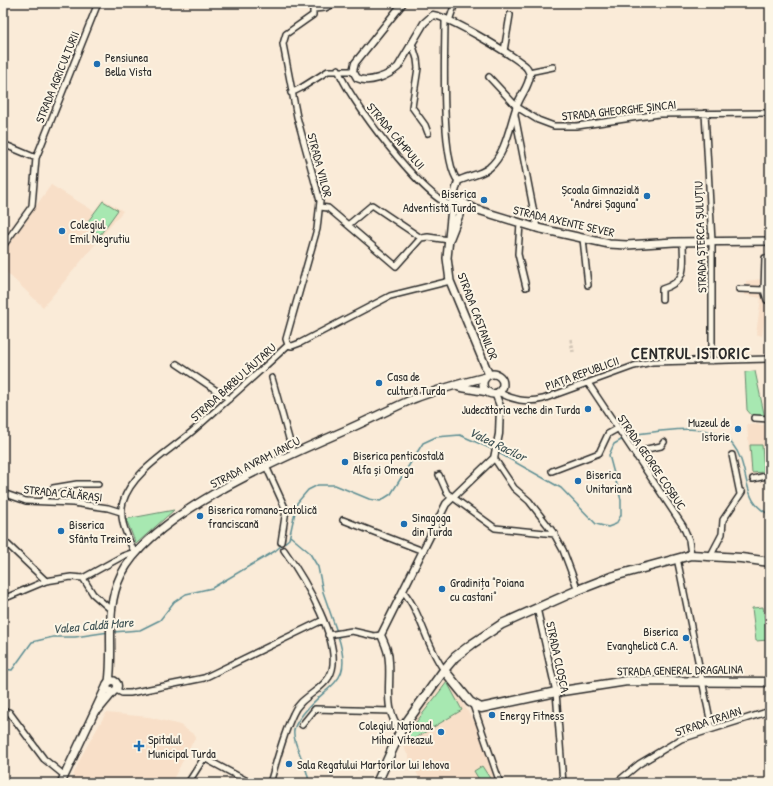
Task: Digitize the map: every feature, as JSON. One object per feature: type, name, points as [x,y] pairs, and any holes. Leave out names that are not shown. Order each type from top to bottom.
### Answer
[{"type":"main road","points":[[460,210],[455,210],[452,205],[456,199],[461,201]]},
{"type":"main road","name":"STRADA CASTANILOR","points":[[449,240],[463,205],[461,201]]},
{"type":"main road","name":"STRADA AXENTE SEVER","points":[[461,201],[475,209],[537,228],[583,239],[627,245],[683,242],[770,241]]},
{"type":"main road","name":"STRADA CASTANILOR","points":[[452,205],[447,258],[450,280],[487,376]]},
{"type":"main road","points":[[496,374],[502,379],[503,386],[494,393],[483,385],[487,376],[496,374]]},
{"type":"main road","name":"STRADA AVRAM IANCU","points":[[61,783],[95,712],[112,686],[110,609],[119,579],[134,553],[182,514],[266,466],[414,399],[487,376]]},
{"type":"main road","name":"STRADA AVRAM IANCU","points":[[454,387],[494,393]]},
{"type":"main road","points":[[377,783],[400,730],[444,670],[472,644],[502,624],[578,590],[614,576],[677,558],[691,555],[711,555],[770,562]]},
{"type":"main road","points":[[444,670],[473,705]]},
{"type":"main road","name":"STRADA GENERAL DRAGALINA","points":[[473,705],[486,708],[556,692],[628,681],[770,682]]},
{"type":"street","name":"STRADA AGRICULTURII","points":[[3,246],[32,206],[36,158],[98,3]]},
{"type":"street","points":[[313,3],[314,9],[325,8],[336,3]]},
{"type":"street","points":[[403,3],[355,63],[353,71],[357,78],[366,81],[387,75],[398,67],[424,22],[429,17],[438,16],[447,20],[504,51],[524,65],[529,72],[530,80],[517,107],[502,149],[491,167],[483,172],[458,181],[453,173],[447,143],[447,20],[455,3]]},
{"type":"street","name":"STRADA VIILOR","points":[[288,345],[286,339],[313,247],[320,207],[318,192],[291,92],[283,51],[283,40],[286,34],[293,28],[309,20],[313,15],[314,9]]},
{"type":"street","points":[[504,51],[510,15]]},
{"type":"street","points":[[412,43],[418,68],[412,107],[425,125],[428,133]]},
{"type":"street","points":[[529,72],[553,67]]},
{"type":"street","points":[[291,92],[301,88],[323,73],[338,69],[353,71]]},
{"type":"street","name":"STRADA CÂMPULUI","points":[[338,69],[342,81],[359,108],[406,165],[443,202],[452,205]]},
{"type":"street","name":"STRADA GHEORGHE ȘINCAI","points":[[489,77],[517,107],[538,120],[554,126],[577,126],[642,116],[705,113],[770,113]]},
{"type":"street","name":"STRADA ȘTERCA ȘULUȚIU","points":[[705,113],[712,242],[712,361]]},
{"type":"street","points":[[515,115],[537,228]]},
{"type":"street","points":[[3,144],[36,158]]},
{"type":"street","name":"STRADA CASTANILOR","points":[[458,181],[461,201]]},
{"type":"street","name":"STRADA CASTANILOR","points":[[452,205],[458,181]]},
{"type":"street","points":[[348,226],[372,205],[421,238]]},
{"type":"street","points":[[320,207],[328,208],[396,266],[421,238],[428,237],[449,240]]},
{"type":"street","points":[[520,223],[518,254],[526,287]]},
{"type":"street","points":[[583,239],[588,285]]},
{"type":"street","points":[[662,299],[662,289],[669,287],[681,279],[684,269],[683,242]]},
{"type":"street","points":[[770,258],[765,258],[764,290],[767,300],[770,300]]},
{"type":"street","name":"STRADA BARBU LĂUTARU","points":[[121,512],[126,493],[152,464],[194,430],[288,345],[295,345],[308,340],[390,296],[450,280]]},
{"type":"street","points":[[739,289],[764,290]]},
{"type":"street","name":"PIAȚA REPUBLICII","points":[[494,393],[510,398],[530,401],[588,383],[634,366],[652,362],[680,360],[712,361],[770,359]]},
{"type":"street","points":[[177,364],[229,399]]},
{"type":"street","points":[[272,378],[293,453]]},
{"type":"street","name":"STRADA GEORGE COȘBUC","points":[[588,383],[682,526],[689,540],[691,555]]},
{"type":"street","points":[[400,730],[395,722],[389,703],[389,661],[381,635],[444,508],[452,497],[495,457],[500,406],[494,393]]},
{"type":"street","points":[[754,418],[770,419]]},
{"type":"street","points":[[552,471],[599,453],[608,434],[618,430]]},
{"type":"street","points":[[636,456],[647,449],[661,446],[664,442]]},
{"type":"street","points":[[711,555],[722,534],[723,520],[741,493],[732,455]]},
{"type":"street","points":[[495,457],[514,488],[529,501],[555,534],[578,590]]},
{"type":"street","points":[[266,466],[286,510],[281,542]]},
{"type":"street","points":[[439,475],[448,493],[452,497],[498,530],[555,534]]},
{"type":"street","points":[[753,479],[770,475]]},
{"type":"street","points":[[43,500],[53,488],[77,484],[98,484]]},
{"type":"street","name":"STRADA CĂLĂRAȘI","points":[[3,493],[26,501],[43,500],[108,508],[121,512]]},
{"type":"street","points":[[3,599],[46,581],[71,577],[84,578],[122,556],[134,553],[123,523],[121,512]]},
{"type":"street","points":[[343,520],[423,551]]},
{"type":"street","points":[[542,534],[546,523]]},
{"type":"street","points":[[3,540],[46,581]]},
{"type":"street","points":[[270,783],[292,714],[304,699],[324,683],[333,669],[333,651],[315,599],[284,550]]},
{"type":"street","points":[[677,558],[712,729]]},
{"type":"street","points":[[84,578],[93,594],[110,609]]},
{"type":"street","points":[[403,591],[418,615],[427,639],[444,670]]},
{"type":"street","name":"STRADA CLOȘCA","points":[[537,608],[556,692],[563,783]]},
{"type":"street","points":[[112,686],[122,693],[130,693],[200,679],[323,620]]},
{"type":"street","points":[[328,635],[345,631],[374,636],[381,635]]},
{"type":"street","points":[[473,705],[500,783]]},
{"type":"street","points":[[302,725],[315,709],[391,711]]},
{"type":"street","name":"STRADA TRAIAN","points":[[616,783],[660,750],[681,739],[770,710]]},
{"type":"street","points":[[3,713],[9,712],[44,759],[65,777]]},
{"type":"street","points":[[188,783],[204,758],[251,783]]},
{"type":"shaded area","name":"Colegiul Emil Negrutiu","points":[[51,185],[94,211],[103,199],[123,211],[43,307],[3,269],[3,252]]},
{"type":"shaded area","points":[[761,255],[770,256],[770,318],[765,317],[762,336],[756,334],[761,298],[745,295],[746,281],[762,279]]},
{"type":"shaded area","points":[[747,424],[770,425],[770,472],[751,477]]},
{"type":"shaded area","name":"Colegiul Național Mihai Viteazul","points":[[447,678],[477,726],[496,783],[422,783],[399,738]]},
{"type":"shaded area","name":"Spitalul Municipal Turda","points":[[106,713],[149,717],[180,725],[196,736],[171,783],[70,783],[82,755]]},
{"type":"green space","points":[[103,201],[118,210],[100,235],[86,224]]},
{"type":"green space","points":[[755,371],[765,418],[754,418],[747,410],[745,372]]},
{"type":"green space","points":[[750,445],[762,445],[764,472],[752,473]]},
{"type":"green space","points":[[174,510],[136,544],[126,519]]},
{"type":"green space","points":[[763,607],[768,640],[756,641],[752,608]]},
{"type":"green space","points":[[447,682],[462,710],[407,743],[404,738]]},
{"type":"green space","points":[[482,766],[493,783],[481,783],[474,771]]},
{"type":"waterway","name":"Valea Racilor","points":[[626,438],[631,435],[643,433],[685,429],[713,432],[724,437],[733,445],[740,457],[749,491],[753,500],[764,512],[770,515]]},
{"type":"waterway","name":"Valea Racilor","points":[[113,632],[140,630],[160,620],[174,602],[186,594],[212,588],[275,551],[289,539],[297,503],[308,490],[318,485],[335,485],[369,499],[380,501],[391,494],[423,443],[436,437],[460,435],[494,450]]},
{"type":"waterway","name":"Valea Racilor","points":[[497,452],[561,488],[596,524],[608,527],[616,524],[621,515],[621,500],[609,455],[614,444],[623,439]]},
{"type":"waterway","name":"Valea Racilor","points":[[290,536],[309,552],[318,567],[323,592],[337,632]]},
{"type":"waterway","name":"Valea Caldă Mare","points":[[3,669],[12,670],[32,642],[53,637],[75,637],[109,632]]},
{"type":"waterway","name":"Valea Racilor","points":[[309,783],[306,769],[295,742],[294,730],[303,714],[330,688],[341,674],[343,664],[338,636]]},
{"type":"tunnel","points":[[571,339],[573,352]]},
{"type":"place","name":"Pensiunea Bella Vista","points":[[97,64]]},
{"type":"place","name":"Școala Gimnazială \"Andrei Șaguna\"","points":[[647,196]]},
{"type":"place","name":"Biserica Adventistă Turda","points":[[484,200]]},
{"type":"place","name":"Colegiul Emil Negrutiu","points":[[62,231]]},
{"type":"place","name":"Casa de cultură Turda","points":[[379,383]]},
{"type":"place","name":"Judecătoria veche din Turda","points":[[588,409]]},
{"type":"place","name":"Muzeul de Istorie","points":[[738,429]]},
{"type":"place","name":"Biserica penticostală Alfa și Omega","points":[[345,462]]},
{"type":"place","name":"Biserica Unitariană","points":[[578,481]]},
{"type":"place","name":"Biserica romano-catolică franciscană","points":[[200,516]]},
{"type":"place","name":"Sinagoga din Turda","points":[[404,524]]},
{"type":"place","name":"Biserica Sfânta Treime","points":[[61,531]]},
{"type":"place","name":"Gradinița \"Poiana cu castani\"","points":[[442,589]]},
{"type":"place","name":"Biserica Evanghelică C.A.","points":[[686,638]]},
{"type":"place","name":"Energy Fitness","points":[[492,715]]},
{"type":"place","name":"Colegiul Național Mihai Viteazul","points":[[441,732]]},
{"type":"place","name":"Spitalul Municipal Turda","points":[[139,746]]},
{"type":"place","name":"Sala Regatului Martorilor lui Iehova","points":[[289,764]]},
{"type":"district","name":"CENTRUL ISTORIC","points":[[691,353]]}]
